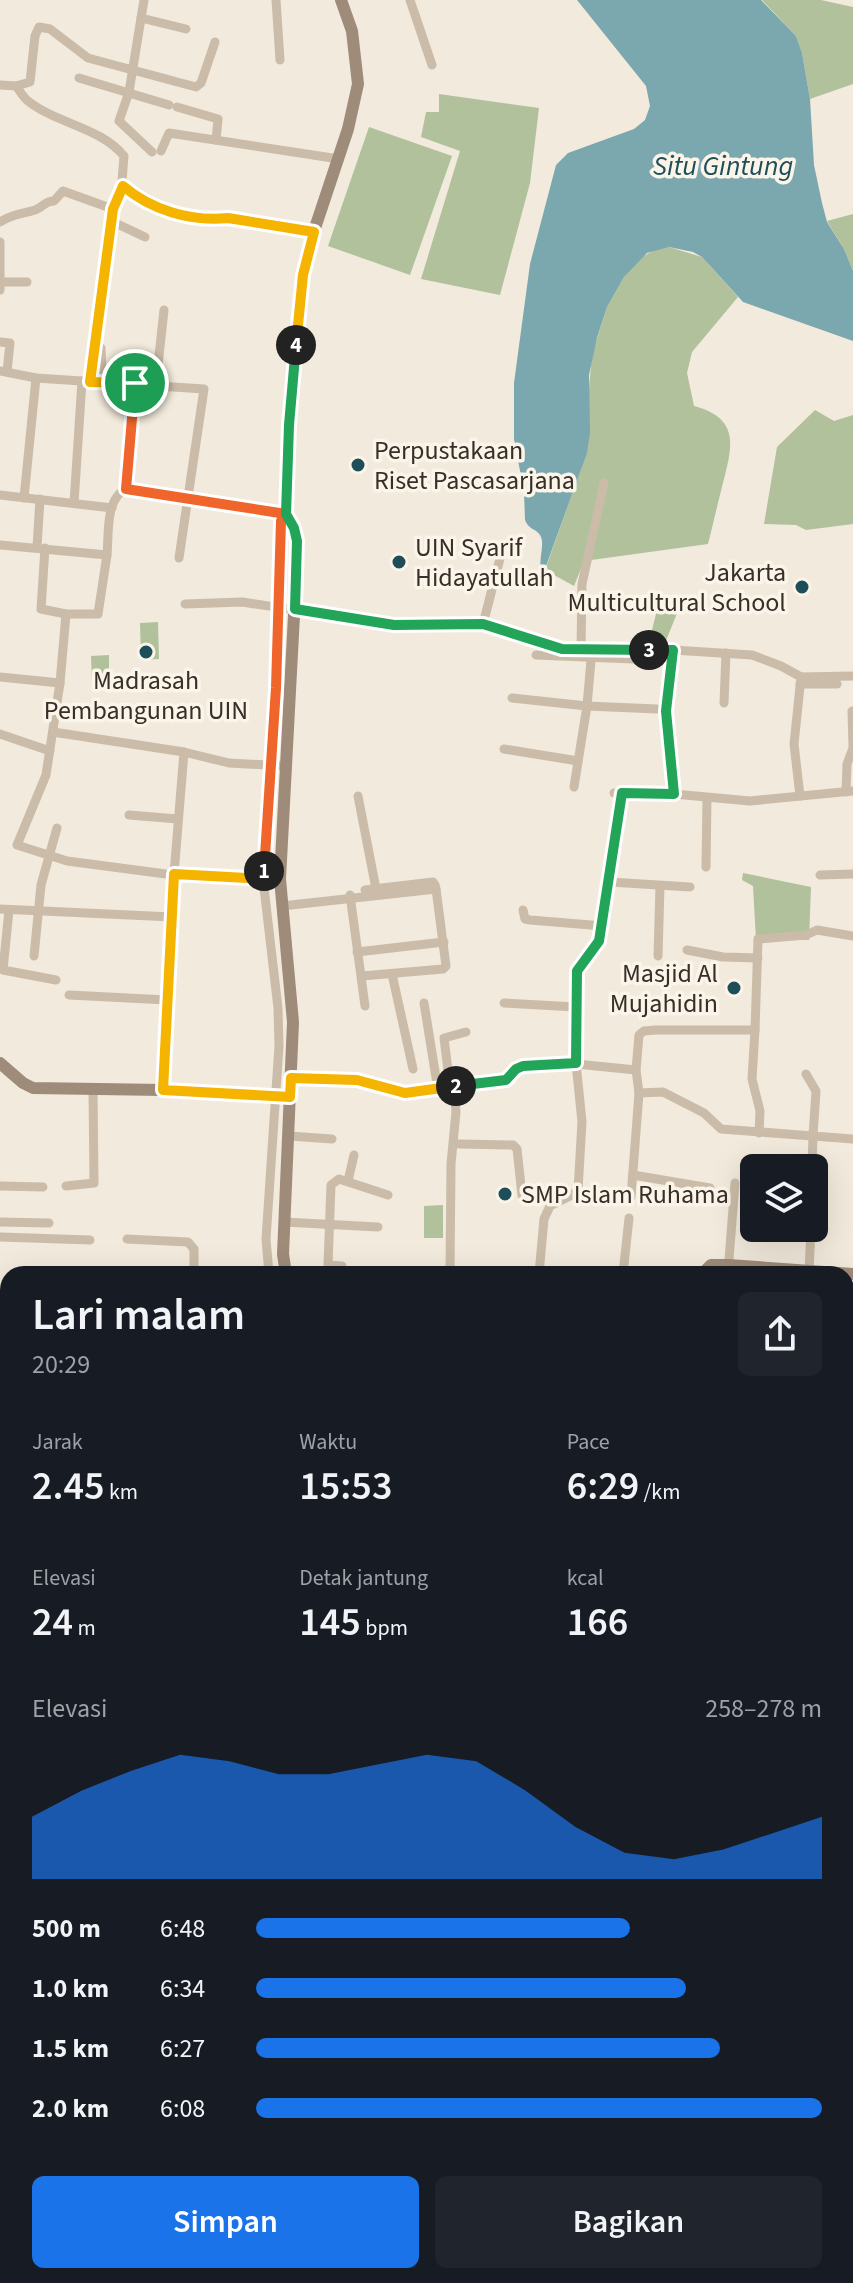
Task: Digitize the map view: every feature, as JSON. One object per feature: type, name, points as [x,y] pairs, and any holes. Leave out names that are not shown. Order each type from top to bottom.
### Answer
[{"type":"street","points":[[144,0],[129,92],[120,124],[156,151],[169,133],[339,159]]},
{"type":"street","points":[[276,0],[280,60]]},
{"type":"street","points":[[285,1266],[289,1136],[282,1096],[278,1008],[263,879],[285,608],[297,541],[286,514],[289,425],[299,304],[314,232],[339,159],[358,84],[352,31],[341,0]]},
{"type":"street","points":[[410,0],[432,65]]},
{"type":"street","points":[[141,18],[186,29]]},
{"type":"street","points":[[0,85],[16,86],[30,82],[35,36],[39,27],[44,26],[88,58],[196,87],[201,83],[215,42]]},
{"type":"street","points":[[79,78],[218,119],[216,140]]},
{"type":"street","points":[[16,86],[26,100],[99,136],[121,152],[125,161],[123,186],[113,209],[86,382],[74,503]]},
{"type":"street","points":[[123,186],[153,207],[172,212],[314,232]]},
{"type":"street","points":[[0,222],[21,212],[35,210],[47,201],[55,200],[63,191],[113,209]]},
{"type":"street","points":[[111,221],[145,237]]},
{"type":"street","points":[[0,242],[0,290]]},
{"type":"street","points":[[1,282],[27,282]]},
{"type":"street","points":[[101,348],[101,371],[136,372],[154,368],[158,365],[164,310]]},
{"type":"street","points":[[0,342],[10,343],[4,372],[36,378],[204,389],[179,558]]},
{"type":"street","points":[[126,489],[136,372]]},
{"type":"street","points":[[24,498],[36,378]]},
{"type":"street","points":[[574,787],[594,653],[582,584],[604,483]]},
{"type":"street","points":[[40,499],[41,609],[66,614],[98,614],[112,508],[116,495],[126,489],[286,514]]},
{"type":"street","points":[[0,495],[112,508]]},
{"type":"street","points":[[0,545],[107,555]]},
{"type":"street","points":[[483,624],[503,547]]},
{"type":"street","points":[[185,604],[232,601],[394,625],[483,624],[554,648],[657,660]]},
{"type":"street","points":[[268,1266],[266,1239],[282,1096],[291,1078],[293,1022],[280,879],[287,762],[285,608]]},
{"type":"street","points":[[66,614],[60,683],[46,775],[17,845],[67,861],[174,874],[280,879]]},
{"type":"street","points":[[673,650],[666,711],[674,794]]},
{"type":"street","points":[[536,655],[673,650],[752,655],[781,666],[800,680],[837,684]]},
{"type":"street","points":[[724,703],[726,653]]},
{"type":"street","points":[[800,680],[853,676]]},
{"type":"street","points":[[0,677],[60,683]]},
{"type":"street","points":[[800,680],[794,744],[800,796]]},
{"type":"street","points":[[512,698],[657,709]]},
{"type":"street","points":[[540,1266],[544,1219],[550,1206],[578,1190],[582,1122],[576,1063],[577,971],[599,941],[603,926],[618,793],[750,801],[850,791],[847,764],[853,748],[852,711]]},
{"type":"street","points":[[53,732],[184,752],[229,763],[287,762]]},
{"type":"street","points":[[0,734],[50,751]]},
{"type":"street","points":[[504,749],[578,761]]},
{"type":"street","points":[[163,1090],[174,874],[184,752]]},
{"type":"street","points":[[358,796],[376,892]]},
{"type":"street","points":[[706,867],[707,798]]},
{"type":"street","points":[[129,815],[178,819]]},
{"type":"street","points":[[267,827],[282,826]]},
{"type":"street","points":[[34,956],[41,885],[57,828]]},
{"type":"street","points":[[820,875],[853,874]]},
{"type":"street","points":[[282,903],[433,882],[447,963],[443,969],[362,976]]},
{"type":"street","points":[[610,882],[690,887]]},
{"type":"street","points":[[658,956],[660,886]]},
{"type":"street","points":[[350,894],[365,1006]]},
{"type":"street","points":[[56,980],[3,970],[5,909],[172,917]]},
{"type":"street","points":[[523,910],[525,919],[530,920],[603,926]]},
{"type":"street","points":[[759,1133],[760,1111],[752,1079],[758,939],[806,935],[817,930],[853,936]]},
{"type":"street","points":[[357,952],[444,942]]},
{"type":"street","points":[[687,950],[723,957],[758,958]]},
{"type":"street","points":[[271,962],[286,961]]},
{"type":"street","points":[[392,974],[413,1069]]},
{"type":"street","points":[[69,995],[167,1000]]},
{"type":"street","points":[[424,1003],[438,1090]]},
{"type":"street","points":[[504,1003],[576,1007]]},
{"type":"street","points":[[575,1193],[616,1200],[631,1197],[639,1093],[636,1070],[639,1035],[644,1031],[755,1030]]},
{"type":"street","points":[[450,1266],[451,1164],[456,1112],[444,1038],[466,1032]]},
{"type":"street","points":[[0,1063],[33,1088],[282,1096]]},
{"type":"street","points":[[291,1078],[357,1080],[405,1093],[506,1080],[523,1066],[576,1063],[636,1070]]},
{"type":"street","points":[[806,1074],[816,1091],[812,1154]]},
{"type":"street","points":[[66,1186],[94,1183],[93,1090]]},
{"type":"street","points":[[639,1093],[663,1092],[704,1113],[721,1129],[853,1139]]},
{"type":"street","points":[[289,1136],[332,1139]]},
{"type":"street","points":[[459,1144],[513,1145],[517,1149],[522,1195],[557,1202]]},
{"type":"street","points":[[348,1181],[354,1155]]},
{"type":"street","points":[[633,1175],[710,1188]]},
{"type":"street","points":[[342,1266],[328,1265],[331,1185],[339,1179],[388,1195]]},
{"type":"street","points":[[729,1265],[735,1183]]},
{"type":"street","points":[[0,1186],[43,1187]]},
{"type":"street","points":[[624,1266],[629,1218]]},
{"type":"street","points":[[0,1222],[49,1223]]},
{"type":"street","points":[[284,1222],[378,1227]]},
{"type":"street","points":[[0,1237],[90,1240]]},
{"type":"street","points":[[127,1239],[188,1242],[194,1249],[194,1266]]},
{"type":"street","points":[[809,1266],[810,1242]]},
{"type":"street","points":[[710,1266],[740,1266]]},
{"type":"green space","points":[[762,0],[821,0],[853,7],[853,84],[810,99],[796,36]]},
{"type":"green space","points":[[439,94],[539,108],[530,183],[500,295],[421,279],[460,151],[421,137],[426,112],[439,112]]},
{"type":"green space","points":[[369,127],[452,156],[410,275],[328,246]]},
{"type":"green space","points":[[853,214],[853,271],[827,221]]},
{"type":"green space","points":[[669,247],[702,257],[738,297],[692,352],[687,373],[694,406],[720,419],[730,438],[728,461],[708,544],[584,561],[574,586],[545,570],[582,466],[592,355],[607,307],[624,277],[637,260],[658,248]]},
{"type":"green space","points":[[815,410],[834,421],[853,415],[853,524],[806,530],[796,525],[764,524],[777,447]]},
{"type":"green space","points":[[658,606],[678,611],[665,643],[649,642]]},
{"type":"green space","points":[[158,622],[159,659],[141,660],[140,623]]},
{"type":"green space","points":[[109,655],[109,683],[92,683],[91,656]]},
{"type":"green space","points":[[743,873],[811,887],[809,940],[756,940],[753,886],[742,880]]},
{"type":"green space","points":[[443,1205],[443,1238],[424,1238],[424,1206]]},
{"type":"water","name":"Situ Gintung","points":[[577,0],[761,0],[796,36],[810,99],[814,165],[822,203],[827,222],[853,271],[853,341],[743,302],[702,257],[693,252],[669,247],[647,253],[624,277],[607,307],[589,375],[590,432],[587,453],[542,571],[542,539],[525,520],[524,492],[514,439],[514,383],[530,264],[556,165],[568,153],[634,129],[645,120],[650,106],[646,86]]},
{"type":"place","name":"Perpustakaan Riset Pascasarjana","points":[[358,465]]},
{"type":"place","name":"UIN Syarif Hidayatullah","points":[[399,562]]},
{"type":"place","name":"Jakarta Multicultural School","points":[[802,587]]},
{"type":"place","name":"Madrasah Pembangunan UIN","points":[[146,652]]},
{"type":"place","name":"Masjid Al Mujahidin","points":[[734,988]]},
{"type":"place","name":"SMP Islam Ruhama","points":[[505,1194]]},
{"type":"route","points":[[135,383],[90,382],[113,209],[123,186],[153,207],[172,212],[314,232],[303,275],[289,425],[286,514],[297,541],[295,609],[394,625],[483,624],[562,649],[673,650],[666,711],[674,794],[622,793],[603,926],[599,941],[577,971],[576,1063],[523,1066],[506,1080],[405,1093],[357,1080],[291,1078],[290,1097],[163,1090],[174,874],[263,879],[276,688],[281,521],[286,514],[126,489],[135,383]]}]
